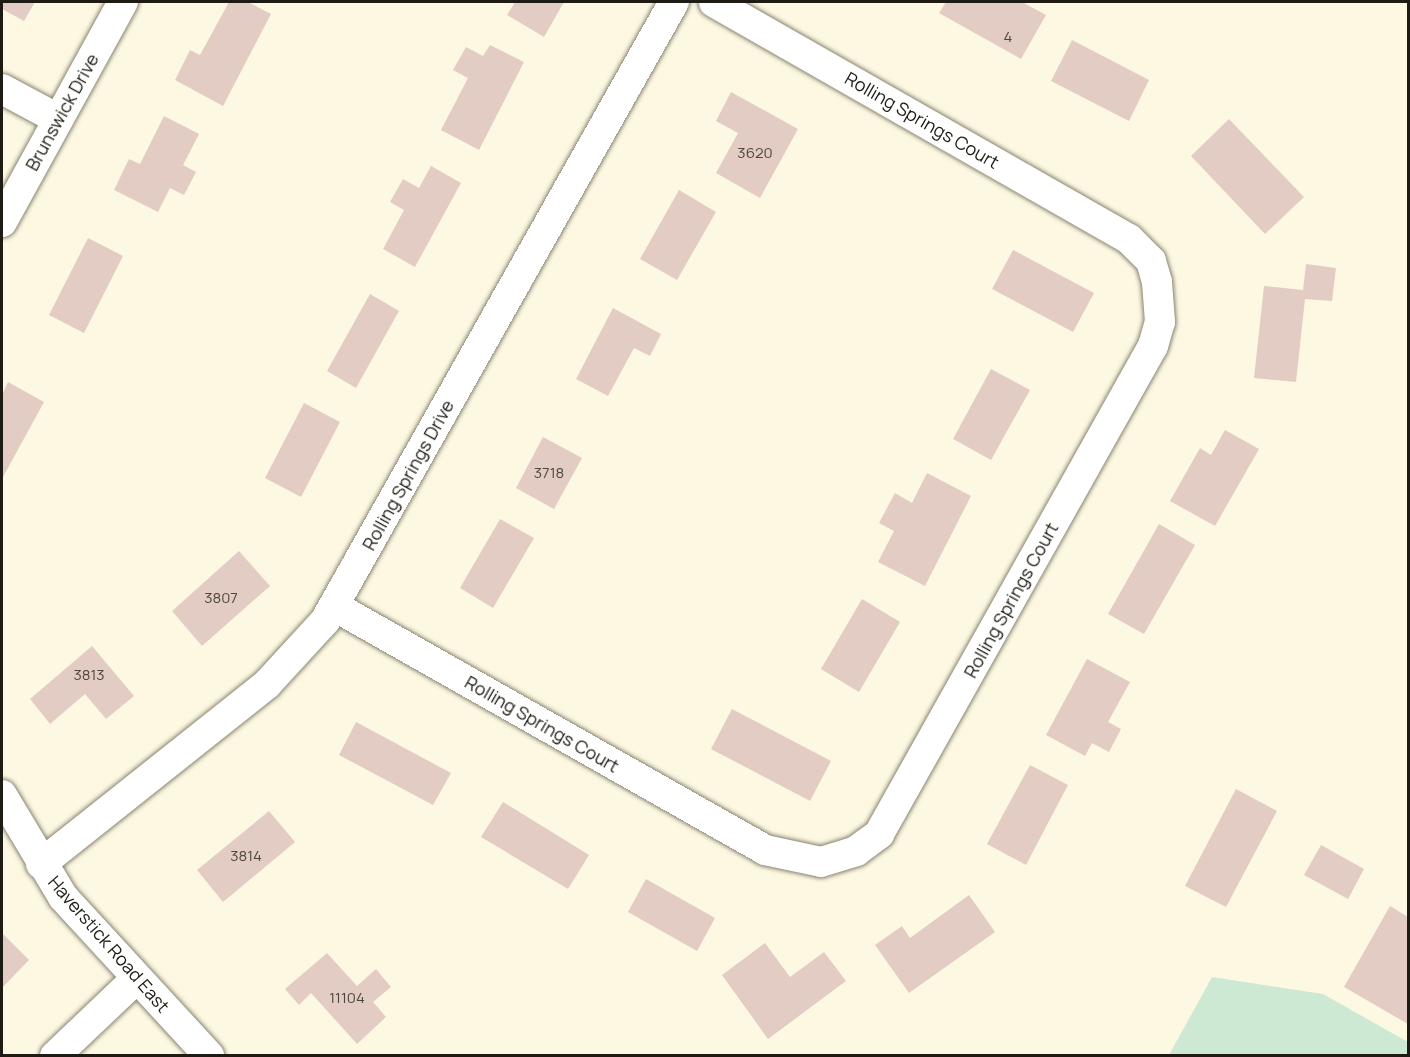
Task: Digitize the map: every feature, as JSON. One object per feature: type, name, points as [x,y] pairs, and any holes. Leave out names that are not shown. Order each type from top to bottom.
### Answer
[{"type":"street","name":"Brunswick Drive","points":[[2,222],[123,2]]},
{"type":"street","name":"Rolling Springs Drive","points":[[41,864],[267,684],[334,606],[674,2]]},
{"type":"street","name":"Rolling Springs Court","points":[[334,606],[765,850],[821,862],[856,851],[879,834],[1153,346],[1160,321],[1157,282],[1151,261],[1129,239],[714,2]]},
{"type":"street","points":[[2,89],[58,119]]},
{"type":"street","name":"Haverstick Road East","points":[[2,795],[41,864],[63,897],[208,1056]]},
{"type":"street","points":[[55,1056],[137,978]]},
{"type":"green space","points":[[1212,977],[1323,994],[1408,1042],[1408,1055],[1169,1055]]},
{"type":"building","points":[[2,2],[35,2],[24,21],[2,9]]},
{"type":"building","points":[[229,2],[248,2],[271,14],[223,106],[175,80],[190,50],[200,55]]},
{"type":"building","points":[[515,2],[564,2],[544,37],[507,15]]},
{"type":"building","points":[[946,2],[1022,2],[1046,15],[1021,59],[939,13]]},
{"type":"building","points":[[1072,40],[1149,80],[1129,121],[1051,81]]},
{"type":"building","points":[[490,45],[524,62],[479,150],[441,130],[468,78],[453,70],[466,47],[483,56]]},
{"type":"building","points":[[731,92],[798,129],[760,198],[716,173],[738,133],[716,121]]},
{"type":"building","points":[[164,116],[199,134],[183,165],[196,172],[184,195],[170,188],[158,212],[114,190],[129,159],[140,164]]},
{"type":"building","points":[[1229,119],[1304,197],[1265,234],[1191,156]]},
{"type":"building","points":[[431,166],[461,183],[415,267],[383,249],[404,210],[390,202],[403,179],[419,188]]},
{"type":"building","points":[[679,190],[716,212],[677,280],[640,259]]},
{"type":"building","points":[[88,238],[123,256],[84,333],[49,315]]},
{"type":"building","points":[[1013,250],[1094,293],[1073,332],[992,289]]},
{"type":"building","points":[[1306,264],[1336,268],[1332,301],[1305,299],[1296,382],[1254,378],[1264,286],[1303,290]]},
{"type":"building","points":[[370,294],[399,311],[356,388],[327,371]]},
{"type":"building","points":[[613,308],[661,334],[650,356],[634,348],[608,396],[576,379]]},
{"type":"building","points":[[991,369],[1030,390],[991,460],[953,439]]},
{"type":"building","points":[[8,382],[44,402],[3,477],[2,395]]},
{"type":"building","points":[[304,403],[340,422],[301,497],[265,478]]},
{"type":"building","points":[[1225,430],[1259,449],[1215,526],[1170,501],[1200,448],[1211,455]]},
{"type":"building","points":[[543,437],[582,458],[554,509],[516,488]]},
{"type":"building","points":[[927,473],[971,496],[925,586],[878,562],[894,531],[879,523],[895,493],[912,503]]},
{"type":"building","points":[[500,519],[534,538],[493,608],[460,588]]},
{"type":"building","points":[[1159,524],[1195,545],[1144,634],[1108,614]]},
{"type":"building","points":[[239,551],[270,586],[202,646],[172,611]]},
{"type":"building","points":[[862,599],[900,622],[859,692],[821,669]]},
{"type":"building","points":[[92,646],[134,696],[106,719],[85,694],[50,724],[30,699]]},
{"type":"building","points":[[1087,659],[1130,682],[1108,722],[1121,729],[1109,752],[1092,743],[1085,756],[1046,735]]},
{"type":"building","points":[[732,709],[831,761],[810,801],[711,749]]},
{"type":"building","points":[[356,722],[451,773],[433,805],[339,755]]},
{"type":"building","points":[[1030,765],[1068,785],[1026,865],[987,844]]},
{"type":"building","points":[[1236,789],[1277,811],[1226,907],[1185,886]]},
{"type":"building","points":[[503,802],[589,855],[568,889],[481,837]]},
{"type":"building","points":[[269,811],[295,842],[223,902],[197,870]]},
{"type":"building","points":[[1321,845],[1364,869],[1348,899],[1304,875]]},
{"type":"building","points":[[646,879],[715,918],[697,951],[628,912]]},
{"type":"building","points":[[969,895],[995,932],[909,993],[875,945],[902,926],[910,938]]},
{"type":"building","points":[[1390,906],[1408,917],[1408,1024],[1344,987]]},
{"type":"building","points":[[2,933],[29,960],[2,988]]},
{"type":"building","points":[[765,943],[790,977],[824,952],[846,981],[768,1039],[722,975]]},
{"type":"building","points":[[327,953],[357,986],[376,969],[391,987],[373,1002],[386,1017],[357,1044],[311,993],[299,1005],[285,989]]}]
